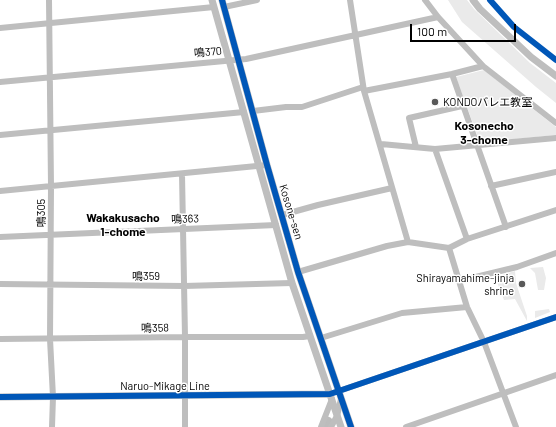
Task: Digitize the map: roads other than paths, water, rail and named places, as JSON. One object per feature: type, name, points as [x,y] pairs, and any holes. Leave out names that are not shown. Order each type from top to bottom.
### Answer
[{"type":"street","name":"鳴305","points":[[49,0],[51,186],[50,339],[53,397],[52,427]]},
{"type":"street","points":[[223,3],[257,0]]},
{"type":"street","points":[[350,0],[364,89],[408,242]]},
{"type":"street","points":[[425,0],[438,17],[484,66],[556,123]]},
{"type":"street","points":[[473,0],[480,9],[531,57],[556,76]]},
{"type":"street","points":[[0,28],[213,3]]},
{"type":"street","name":"Kosone-sen","points":[[213,3],[292,283],[341,427]]},
{"type":"street","name":"Kosone-sen","points":[[223,3],[298,272],[351,427]]},
{"type":"street","name":"鳴370","points":[[0,82],[246,59],[438,17]]},
{"type":"street","points":[[253,111],[286,107],[302,107],[364,89],[452,74],[484,66]]},
{"type":"street","points":[[452,74],[476,146],[506,227]]},
{"type":"street","points":[[416,147],[409,118],[462,106]]},
{"type":"street","points":[[0,134],[244,112]]},
{"type":"street","points":[[381,144],[435,149],[556,138]]},
{"type":"street","points":[[435,149],[467,239]]},
{"type":"street","points":[[0,191],[267,165]]},
{"type":"street","points":[[491,186],[556,172]]},
{"type":"street","points":[[182,174],[185,337],[184,427]]},
{"type":"street","points":[[282,215],[392,188]]},
{"type":"street","points":[[298,272],[387,246],[408,242],[449,248],[467,239],[556,210]]},
{"type":"street","name":"鳴363","points":[[0,237],[276,225]]},
{"type":"street","points":[[449,248],[467,307],[484,342],[516,427]]},
{"type":"street","points":[[459,281],[517,267],[556,253]]},
{"type":"street","name":"鳴359","points":[[0,284],[184,286],[292,283]]},
{"type":"street","points":[[321,338],[402,313],[467,307]]},
{"type":"street","points":[[321,427],[331,397],[339,391],[556,317]]},
{"type":"street","name":"鳴358","points":[[0,339],[185,337],[302,338],[310,336]]},
{"type":"street","points":[[406,427],[556,375]]},
{"type":"street","name":"Naruo-Mikage Line","points":[[0,397],[185,395],[331,397]]},
{"type":"street","points":[[332,427],[337,416],[341,399]]},
{"type":"waterway","points":[[326,427],[327,423]]},
{"type":"place","name":"KONDOバレエ教室","points":[[435,102]]},
{"type":"place","name":"Shirayamahime-jinja shrine","points":[[522,284]]},
{"type":"district","name":"Kosonecho 3-chome","points":[[484,133]]},
{"type":"district","name":"Wakakusacho 1-chome","points":[[123,225]]}]
